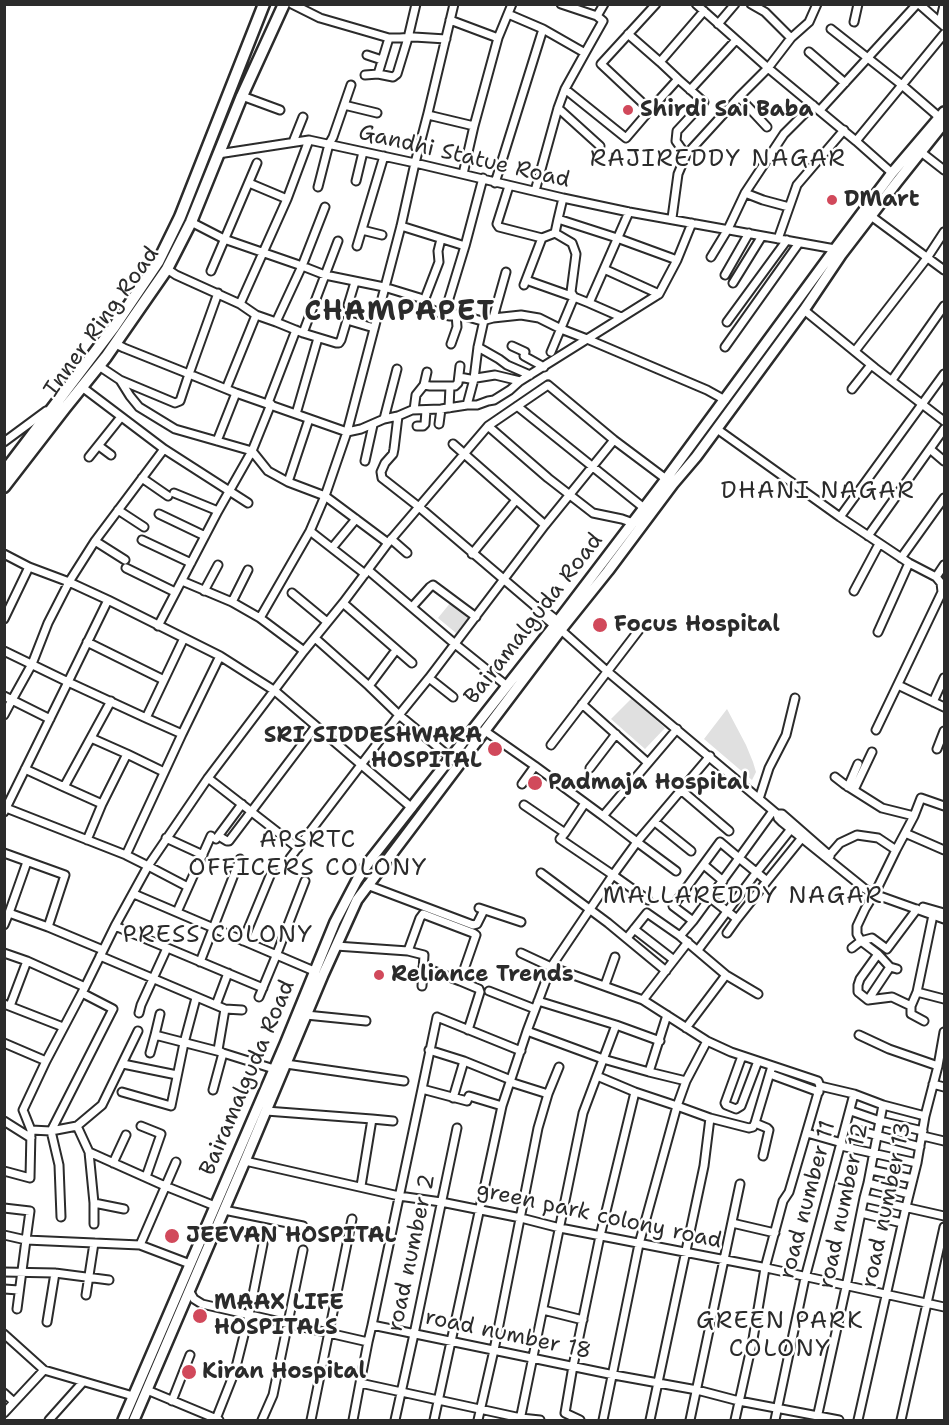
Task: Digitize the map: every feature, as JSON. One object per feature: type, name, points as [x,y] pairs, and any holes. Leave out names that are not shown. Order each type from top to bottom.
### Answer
[{"type":"highway","name":"Inner Ring Road","points":[[4,472],[114,327],[158,262],[180,216],[264,4]]},
{"type":"highway","name":"Inner Ring Road","points":[[4,487],[116,344],[167,269],[191,222],[242,96],[284,4]]},
{"type":"main road","name":"Bairamalguda Road","points":[[134,1420],[190,1292],[207,1236],[314,971],[350,892],[371,859],[507,686],[558,625],[608,571],[672,484],[696,457],[804,310],[838,252],[871,216],[921,152],[943,117]]},
{"type":"main road","name":"Bairamalguda Road","points":[[219,1208],[245,1161],[336,945],[359,897],[485,731],[558,625],[644,508],[838,252],[892,173],[943,117]]},
{"type":"main road","points":[[350,892],[359,897]]},
{"type":"main road","name":"Bairamalguda Road","points":[[123,1420],[190,1264],[207,1236]]},
{"type":"street","points":[[292,4],[320,18],[389,38],[446,39]]},
{"type":"street","points":[[365,75],[378,74],[393,77],[397,74],[416,4]]},
{"type":"street","points":[[260,618],[310,531],[347,432],[401,226],[454,4]]},
{"type":"street","points":[[597,16],[604,4]]},
{"type":"street","points":[[650,111],[601,64],[656,4]]},
{"type":"street","points":[[696,4],[892,173]]},
{"type":"street","points":[[718,24],[735,4]]},
{"type":"street","points":[[751,4],[765,12],[791,38]]},
{"type":"street","points":[[672,218],[678,174],[686,155],[768,68],[791,38],[809,22],[817,4]]},
{"type":"street","points":[[854,22],[858,4]]},
{"type":"street","points":[[820,110],[918,4],[927,8],[942,24]]},
{"type":"street","points":[[942,24],[945,4]]},
{"type":"street","points":[[463,174],[498,38],[510,5]]},
{"type":"street","points":[[535,191],[558,108],[603,21],[597,16],[563,5]]},
{"type":"street","points":[[660,62],[704,12]]},
{"type":"street","points":[[508,14],[585,53]]},
{"type":"street","points":[[450,20],[498,38]]},
{"type":"street","points":[[831,29],[943,117]]},
{"type":"street","points":[[495,183],[543,30]]},
{"type":"street","points":[[628,34],[704,102],[677,131],[676,141],[686,155]]},
{"type":"street","points":[[856,141],[945,34]]},
{"type":"street","points":[[378,74],[389,38]]},
{"type":"street","points":[[690,90],[735,40]]},
{"type":"street","points":[[809,52],[845,83]]},
{"type":"street","points":[[367,55],[382,60]]},
{"type":"street","points":[[566,89],[626,138],[678,79]]},
{"type":"street","points":[[318,187],[329,144],[351,85]]},
{"type":"street","points":[[242,96],[280,110]]},
{"type":"street","points":[[739,97],[767,127]]},
{"type":"street","points":[[344,105],[377,113]]},
{"type":"street","points":[[711,257],[728,229],[745,193],[783,134],[813,105]]},
{"type":"street","points":[[558,108],[600,146]]},
{"type":"street","points":[[428,115],[474,126]]},
{"type":"street","points":[[293,142],[303,117]]},
{"type":"street","points":[[778,239],[797,185],[843,130]]},
{"type":"street","points":[[240,304],[287,200],[309,140]]},
{"type":"street","name":"Gandhi Statue Road","points":[[218,154],[309,140],[629,212],[787,240],[838,252]]},
{"type":"street","points":[[356,181],[363,152]]},
{"type":"street","points":[[921,152],[945,170]]},
{"type":"street","points":[[357,246],[384,156]]},
{"type":"street","points":[[211,272],[257,163]]},
{"type":"street","points":[[444,315],[483,178]]},
{"type":"street","points":[[249,183],[287,200]]},
{"type":"street","points":[[509,186],[497,224],[499,227],[542,238],[555,233]]},
{"type":"street","points":[[745,193],[789,207]]},
{"type":"street","points":[[555,233],[563,198]]},
{"type":"street","points":[[276,322],[302,266],[325,207]]},
{"type":"street","points":[[589,303],[629,212]]},
{"type":"street","points":[[871,216],[945,270]]},
{"type":"street","points":[[558,219],[677,260]]},
{"type":"street","points":[[191,222],[224,239],[325,275],[384,287],[420,298],[424,306],[444,315],[456,314],[484,320],[521,315],[539,318],[707,390],[725,400]]},
{"type":"street","points":[[116,344],[236,393],[347,432],[414,410],[477,405],[494,400],[520,381],[659,294],[677,260],[692,223]]},
{"type":"street","points":[[401,226],[465,246]]},
{"type":"street","points":[[362,230],[382,235]]},
{"type":"street","points":[[855,351],[945,232]]},
{"type":"street","points":[[555,233],[572,243],[576,254],[571,292],[574,297]]},
{"type":"street","points":[[725,275],[749,233]]},
{"type":"street","points":[[733,283],[762,236]]},
{"type":"street","points":[[542,238],[525,283],[574,297],[621,317]]},
{"type":"street","points":[[423,301],[439,262],[438,251],[441,239]]},
{"type":"street","points":[[727,322],[787,240]]},
{"type":"street","points":[[158,626],[252,452],[269,404],[338,241]]},
{"type":"street","points":[[725,347],[799,243]]},
{"type":"street","points":[[167,269],[240,304],[256,315],[318,338],[339,343],[347,320],[374,328]]},
{"type":"street","points":[[604,269],[659,294]]},
{"type":"street","points":[[493,318],[507,272]]},
{"type":"street","points":[[348,305],[355,282]]},
{"type":"street","points":[[99,366],[120,380],[175,404],[180,401],[218,293]]},
{"type":"street","points":[[551,352],[574,297]]},
{"type":"street","points":[[892,381],[945,306]]},
{"type":"street","points":[[804,310],[945,421]]},
{"type":"street","points":[[451,344],[457,327],[456,314]]},
{"type":"street","points":[[226,389],[256,315]]},
{"type":"street","points":[[467,405],[484,320]]},
{"type":"street","points":[[296,414],[318,338]]},
{"type":"street","points":[[512,346],[525,352],[524,356],[544,367]]},
{"type":"street","points":[[478,347],[507,365],[530,375]]},
{"type":"street","points":[[852,389],[871,365]]},
{"type":"street","points":[[424,385],[457,385],[460,366]]},
{"type":"street","points":[[384,419],[397,369]]},
{"type":"street","points":[[414,410],[416,395],[424,385],[427,372]]},
{"type":"street","points":[[840,517],[945,374]]},
{"type":"street","points":[[459,376],[474,379],[495,375],[520,381]]},
{"type":"street","points":[[120,380],[140,407],[175,429],[252,452],[268,471],[288,482],[325,496],[407,553]]},
{"type":"street","points":[[4,1171],[30,1178],[31,1134],[23,1110],[115,926],[166,838],[208,777],[304,651],[390,541],[488,426],[548,385],[614,440],[666,479]]},
{"type":"street","points":[[439,424],[450,386]]},
{"type":"street","points":[[82,387],[164,448],[248,503]]},
{"type":"street","points":[[217,441],[236,393]]},
{"type":"street","points":[[4,442],[53,406]]},
{"type":"street","points":[[517,406],[644,508]]},
{"type":"street","points":[[417,426],[425,424],[426,410]]},
{"type":"street","points":[[398,416],[393,454],[381,471],[382,478],[535,606],[537,611],[558,625],[608,672],[759,799],[775,812],[782,814],[803,836],[865,889],[945,914]]},
{"type":"street","points":[[89,458],[122,417]]},
{"type":"street","points":[[288,482],[309,419]]},
{"type":"street","points":[[365,461],[373,424]]},
{"type":"street","points":[[488,426],[593,513],[633,523]]},
{"type":"street","points":[[717,429],[879,544],[936,577],[941,584],[942,592],[876,730]]},
{"type":"street","points":[[868,536],[945,429]]},
{"type":"street","points":[[290,858],[614,440]]},
{"type":"street","points":[[453,444],[546,525]]},
{"type":"street","points":[[99,446],[111,455]]},
{"type":"street","points":[[4,715],[32,664],[48,623],[69,582],[95,541],[164,448]]},
{"type":"street","points":[[930,449],[945,461]]},
{"type":"street","points":[[142,478],[171,494],[218,512]]},
{"type":"street","points":[[901,558],[945,498]]},
{"type":"street","points":[[472,554],[516,500]]},
{"type":"street","points":[[118,510],[144,527]]},
{"type":"street","points":[[159,514],[205,536]]},
{"type":"street","points":[[332,548],[356,519]]},
{"type":"street","points":[[310,531],[411,607],[507,686]]},
{"type":"street","points":[[142,540],[191,564]]},
{"type":"street","points":[[95,541],[126,564],[175,592]]},
{"type":"street","points":[[854,591],[879,544]]},
{"type":"street","points":[[4,554],[108,600],[220,656],[275,691],[412,808]]},
{"type":"street","points":[[878,632],[909,563]]},
{"type":"street","points":[[204,591],[218,565]]},
{"type":"street","points":[[936,577],[945,565]]},
{"type":"street","points":[[4,619],[29,567]]},
{"type":"street","points":[[232,602],[248,570]]},
{"type":"street","points":[[182,581],[232,602],[260,618],[304,651]]},
{"type":"street","points":[[411,607],[433,585],[476,617]]},
{"type":"street","points":[[292,593],[327,622]]},
{"type":"street","points":[[108,600],[5,809],[126,855],[188,887]]},
{"type":"street","points":[[343,603],[412,663]]},
{"type":"street","points":[[551,746],[639,630]]},
{"type":"street","points":[[146,718],[184,638]]},
{"type":"street","points":[[315,638],[399,715],[451,758]]},
{"type":"street","points":[[87,642],[164,680]]},
{"type":"street","points":[[369,686],[396,650]]},
{"type":"street","points":[[4,651],[182,734]]},
{"type":"street","points":[[126,855],[220,656]]},
{"type":"street","points":[[429,678],[453,697]]},
{"type":"street","points":[[933,702],[944,678]]},
{"type":"street","points":[[898,685],[945,708]]},
{"type":"street","points":[[4,696],[50,719]]},
{"type":"street","points":[[759,799],[770,768],[786,735],[795,698]]},
{"type":"street","points":[[64,787],[111,701]]},
{"type":"street","points":[[582,704],[648,763]]},
{"type":"street","points":[[216,838],[229,841],[316,726]]},
{"type":"street","points":[[603,816],[677,729]]},
{"type":"street","points":[[485,731],[676,871]]},
{"type":"street","points":[[937,748],[945,731]]},
{"type":"street","points":[[590,768],[616,734]]},
{"type":"street","points":[[91,738],[164,772]]},
{"type":"street","points":[[850,788],[872,752]]},
{"type":"street","points":[[87,840],[127,754]]},
{"type":"street","points":[[434,1420],[502,1106],[551,967],[637,842],[710,756]]},
{"type":"street","points":[[850,788],[858,764]]},
{"type":"street","points":[[522,784],[535,766]]},
{"type":"street","points":[[25,769],[102,804]]},
{"type":"street","points":[[208,777],[298,848]]},
{"type":"street","points":[[835,777],[882,808],[914,816]]},
{"type":"street","points":[[681,790],[729,831]]},
{"type":"street","points":[[868,1000],[894,968],[861,941],[857,934],[857,926],[921,798],[945,806]]},
{"type":"street","points":[[585,803],[560,839],[648,900]]},
{"type":"street","points":[[177,912],[203,855],[242,804]]},
{"type":"street","points":[[524,805],[565,833]]},
{"type":"street","points":[[680,936],[775,812]]},
{"type":"street","points":[[775,812],[791,830],[803,836]]},
{"type":"street","points":[[655,822],[691,851]]},
{"type":"street","points":[[698,950],[726,910],[791,830]]},
{"type":"street","points":[[905,833],[945,850]]},
{"type":"street","points":[[828,857],[840,843],[857,834],[878,838],[896,850]]},
{"type":"street","points":[[727,933],[803,836]]},
{"type":"street","points":[[166,838],[203,855]]},
{"type":"street","points":[[693,921],[673,906],[720,842],[767,881]]},
{"type":"street","points":[[4,853],[65,874],[48,927]]},
{"type":"street","points":[[200,962],[240,859]]},
{"type":"street","points":[[4,925],[27,862]]},
{"type":"street","points":[[704,865],[723,881]]},
{"type":"street","points":[[243,942],[272,871]]},
{"type":"street","points":[[541,873],[627,938],[666,971]]},
{"type":"street","points":[[259,997],[305,881]]},
{"type":"street","points":[[367,885],[473,925],[477,924],[482,909],[521,922]]},
{"type":"street","points":[[875,892],[945,919]]},
{"type":"street","points":[[134,894],[314,971]]},
{"type":"street","points":[[709,897],[737,918]]},
{"type":"street","points":[[852,948],[861,941],[872,938],[887,949],[917,909]]},
{"type":"street","points":[[9,913],[48,927],[153,980],[196,998],[225,1009],[242,1010]]},
{"type":"street","points":[[627,938],[647,913],[698,950],[726,975],[758,994]]},
{"type":"street","points":[[408,951],[423,915],[475,934],[460,981]]},
{"type":"street","points":[[924,1021],[911,1014],[911,1006],[917,992],[933,915]]},
{"type":"street","points":[[115,926],[263,988]]},
{"type":"street","points":[[634,929],[674,960]]},
{"type":"street","points":[[643,1000],[687,942]]},
{"type":"street","points":[[336,945],[408,951],[424,955],[422,987]]},
{"type":"street","points":[[139,1013],[167,948]]},
{"type":"street","points":[[4,953],[27,961],[83,990],[113,1009],[51,1131],[58,1165],[61,1217]]},
{"type":"street","points":[[521,953],[551,967],[643,1000],[707,1041],[742,1056],[818,1081],[820,1089],[789,1192],[783,1201],[765,1268],[753,1339],[735,1420]]},
{"type":"street","points":[[879,954],[860,979],[858,992],[868,1000],[888,997],[911,1006]]},
{"type":"street","points":[[605,985],[615,957]]},
{"type":"street","points":[[27,961],[7,1005],[63,1027]]},
{"type":"street","points":[[423,967],[479,989],[468,1030]]},
{"type":"street","points":[[216,1005],[228,974]]},
{"type":"street","points":[[686,1028],[726,975]]},
{"type":"street","points":[[489,991],[616,1025],[660,1041]]},
{"type":"street","points":[[917,992],[945,999]]},
{"type":"street","points":[[122,1092],[171,1106],[196,998]]},
{"type":"street","points":[[213,1090],[225,1009]]},
{"type":"street","points":[[150,1053],[160,1014]]},
{"type":"street","points":[[649,1072],[667,1015]]},
{"type":"street","points":[[306,1016],[366,1021]]},
{"type":"street","points":[[353,1420],[437,1017],[521,1051]]},
{"type":"street","points":[[521,1419],[583,1113],[616,1025]]},
{"type":"street","points":[[4,1121],[31,1134],[77,1126],[102,1105],[138,1031]]},
{"type":"street","points":[[527,1032],[603,1059],[686,1081]]},
{"type":"street","name":"road number 13","points":[[858,1420],[945,1032]]},
{"type":"street","points":[[155,1035],[274,1069]]},
{"type":"street","points":[[859,1035],[888,1049],[938,1066]]},
{"type":"street","points":[[603,1420],[639,1244],[677,1106],[686,1081],[707,1041]]},
{"type":"street","points":[[4,1043],[46,1061]]},
{"type":"street","points":[[429,1050],[549,1094]]},
{"type":"street","points":[[742,1056],[725,1103],[736,1109],[741,1106],[758,1061]]},
{"type":"street","points":[[453,1098],[464,1061]]},
{"type":"street","points":[[123,1064],[177,1075]]},
{"type":"street","points":[[286,1064],[404,1081]]},
{"type":"street","points":[[478,1420],[538,1128],[559,1066]]},
{"type":"street","points":[[597,1076],[710,1118],[749,1128],[755,1123],[772,1066]]},
{"type":"street","points":[[770,1074],[820,1089],[854,1094],[883,1105],[925,1116]]},
{"type":"street","points":[[933,1084],[945,1087]]},
{"type":"street","points":[[422,1089],[466,1101],[469,1096],[502,1106]]},
{"type":"street","points":[[580,1420],[565,1413],[600,1236],[635,1092]]},
{"type":"street","name":"road number 11","points":[[775,1420],[805,1278],[854,1094]]},
{"type":"street","name":"road number 12","points":[[817,1418],[883,1105]]},
{"type":"street","points":[[850,1111],[945,1141]]},
{"type":"street","points":[[266,1112],[393,1121]]},
{"type":"street","points":[[650,1420],[704,1166],[710,1118]]},
{"type":"street","points":[[361,1186],[372,1119]]},
{"type":"street","points":[[755,1123],[769,1130],[763,1156]]},
{"type":"street","points":[[77,1126],[89,1152],[94,1224]]},
{"type":"street","points":[[141,1126],[161,1134],[146,1177]]},
{"type":"street","points":[[846,1127],[920,1147]]},
{"type":"street","name":"road number 2","points":[[394,1420],[457,1128]]},
{"type":"street","points":[[807,1133],[874,1154],[917,1163]]},
{"type":"street","points":[[113,1163],[126,1135]]},
{"type":"street","points":[[89,1152],[219,1208],[303,1226]]},
{"type":"street","points":[[140,1245],[176,1161]]},
{"type":"street","name":"green park colony road","points":[[245,1161],[399,1196],[521,1218],[945,1307]]},
{"type":"street","points":[[871,1170],[913,1179]]},
{"type":"street","points":[[868,1183],[909,1194]]},
{"type":"street","points":[[690,1420],[740,1184]]},
{"type":"street","points":[[864,1198],[945,1216]]},
{"type":"street","points":[[94,1203],[124,1209]]},
{"type":"street","points":[[4,1208],[30,1211],[17,1309]]},
{"type":"street","points":[[861,1213],[902,1224]]},
{"type":"street","points":[[311,1420],[352,1219]]},
{"type":"street","points":[[732,1223],[775,1233]]},
{"type":"street","points":[[901,1420],[945,1227]]},
{"type":"street","points":[[4,1235],[26,1240],[140,1245],[190,1264]]},
{"type":"street","points":[[86,1295],[94,1243]]},
{"type":"street","points":[[147,1390],[217,1420],[235,1371],[263,1244]]},
{"type":"street","points":[[261,1420],[273,1395],[303,1250]]},
{"type":"street","points":[[4,1272],[55,1273],[109,1280]]},
{"type":"street","points":[[48,1322],[55,1273]]},
{"type":"street","points":[[4,1288],[19,1290]]},
{"type":"street","points":[[190,1292],[194,1299],[202,1304],[368,1342]]},
{"type":"street","points":[[543,1310],[583,1320]]},
{"type":"street","name":"road number 18","points":[[372,1325],[697,1390],[817,1418],[839,1420]]},
{"type":"street","points":[[4,1334],[44,1370],[133,1396]]},
{"type":"street","points":[[172,1401],[190,1355]]},
{"type":"street","points":[[4,1413],[44,1370]]},
{"type":"street","points":[[49,1420],[83,1382]]},
{"type":"street","points":[[360,1383],[521,1419],[540,1420]]},
{"type":"street","points":[[4,1393],[14,1402]]},
{"type":"shaded area","points":[[451,602],[469,617],[456,633],[438,618]]},
{"type":"shaded area","points":[[632,698],[665,728],[645,749],[611,719]]},
{"type":"shaded area","points":[[727,709],[753,762],[756,772],[752,780],[704,739]]},
{"type":"place","name":"Shirdi Sai Baba","points":[[628,110]]},
{"type":"place","name":"DMart","points":[[832,200]]},
{"type":"place","name":"Focus Hospital","points":[[600,625]]},
{"type":"place","name":"SRI SIDDESHWARA HOSPITAL","points":[[495,749]]},
{"type":"place","name":"Padmaja Hospital","points":[[535,783]]},
{"type":"place","name":"Reliance Trends","points":[[379,975]]},
{"type":"place","name":"JEEVAN HOSPITAL","points":[[172,1236]]},
{"type":"place","name":"MAAX LIFE HOSPITALS","points":[[200,1316]]},
{"type":"place","name":"Kiran Hospital","points":[[189,1372]]},
{"type":"district","name":"RAJIREDDY NAGAR","points":[[718,160]]},
{"type":"district","name":"CHAMPAPET","points":[[400,313]]},
{"type":"district","name":"DHANI NAGAR","points":[[818,492]]},
{"type":"district","name":"APSRTC OFFICERS COLONY","points":[[308,855]]},
{"type":"district","name":"MALLAREDDY NAGAR","points":[[743,897]]},
{"type":"district","name":"PRESS COLONY","points":[[218,936]]},
{"type":"district","name":"GREEN PARK COLONY","points":[[780,1336]]}]
